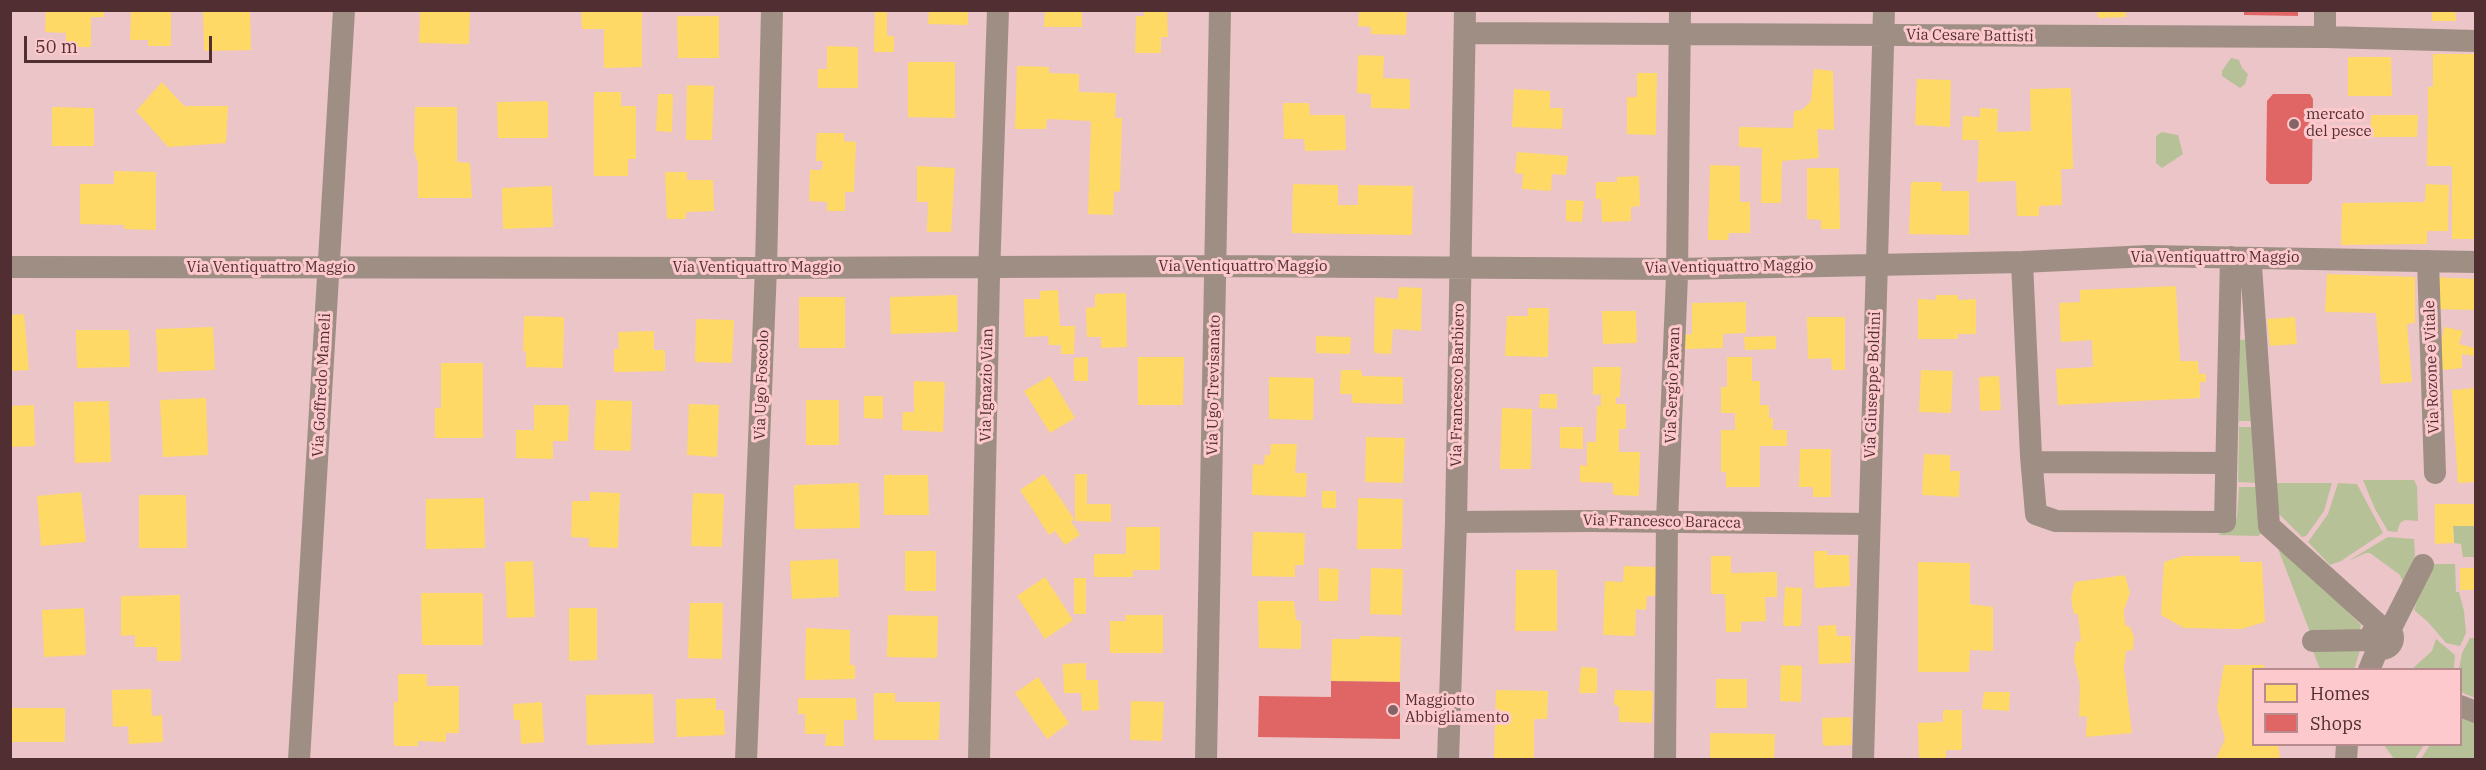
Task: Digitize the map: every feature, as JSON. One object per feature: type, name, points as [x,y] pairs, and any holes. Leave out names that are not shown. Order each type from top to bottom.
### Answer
[{"type":"street","name":"Via Goffredo Mameli","points":[[299,759],[344,10]]},
{"type":"street","name":"Via Ugo Foscolo","points":[[746,759],[766,268],[772,10]]},
{"type":"street","name":"Via Ignazio Vian","points":[[979,759],[989,268],[998,10]]},
{"type":"street","name":"Via Ugo Trevisanato","points":[[1206,759],[1220,10]]},
{"type":"street","name":"Via Francesco Barbiero","points":[[1448,759],[1456,522],[1465,10]]},
{"type":"street","name":"Via Sergio Pavan","points":[[1665,759],[1668,521],[1677,268],[1680,10]]},
{"type":"street","name":"Via Giuseppe Boldini","points":[[1863,759],[1884,10]]},
{"type":"street","points":[[2325,10],[2325,38]]},
{"type":"street","name":"Via Cesare Battisti","points":[[1465,33],[1884,34],[2475,41]]},
{"type":"street","name":"Via Ventiquattro Maggio","points":[[10,267],[1677,268],[2022,261],[2140,256],[2241,261],[2475,261]]},
{"type":"street","points":[[2022,261],[2036,514],[2056,521],[2225,522],[2226,463],[2241,261]]},
{"type":"street","points":[[2241,261],[2269,526],[2380,636]]},
{"type":"street","name":"Via Rozone e Vitale","points":[[2428,261],[2435,473]]},
{"type":"street","points":[[2033,462],[2226,463]]},
{"type":"street","name":"Via Francesco Baracca","points":[[1456,522],[1668,521],[1869,524]]},
{"type":"street","points":[[2369,668],[2380,636],[2423,565]]},
{"type":"street","points":[[2313,641],[2380,636]]},
{"type":"green space","points":[[2231,58],[2239,60],[2242,68],[2248,74],[2245,84],[2240,88],[2222,76],[2222,71]]},
{"type":"green space","points":[[2162,132],[2178,135],[2183,154],[2162,168],[2156,163],[2156,136]]},
{"type":"green space","points":[[2248,339],[2254,421],[2239,421],[2240,340]]},
{"type":"green space","points":[[2239,427],[2255,427],[2259,483],[2238,482]]},
{"type":"green space","points":[[2363,480],[2414,480],[2417,486],[2418,521],[2405,520],[2400,523],[2397,532],[2388,531],[2375,509]]},
{"type":"green space","points":[[2275,483],[2332,483],[2324,511],[2306,536],[2302,537],[2278,513]]},
{"type":"green space","points":[[2338,483],[2357,484],[2383,533],[2341,561],[2330,565],[2308,542],[2328,514]]},
{"type":"green space","points":[[2239,487],[2259,487],[2263,532],[2258,536],[2218,535],[2230,528],[2237,518]]},
{"type":"green space","points":[[2453,526],[2475,526],[2475,557],[2463,557],[2461,544],[2454,543]]},
{"type":"green space","points":[[2388,537],[2414,539],[2415,555],[2404,584],[2400,575],[2370,553],[2348,561]]},
{"type":"green space","points":[[2277,546],[2285,549],[2361,625],[2359,632],[2310,632]]},
{"type":"green space","points":[[2429,564],[2455,564],[2456,592],[2459,592],[2464,611],[2466,633],[2460,646],[2446,643],[2414,610]]},
{"type":"green space","points":[[2470,638],[2475,638],[2475,698],[2462,692],[2462,668],[2459,668],[2462,653]]},
{"type":"green space","points":[[2436,639],[2455,655],[2454,668],[2413,668],[2432,651]]},
{"type":"green space","points":[[2360,650],[2355,668],[2320,668],[2313,651]]},
{"type":"green space","points":[[2462,716],[2475,722],[2475,759],[2420,760],[2429,746],[2462,746]]},
{"type":"green space","points":[[2385,746],[2423,746],[2414,760],[2394,759]]},
{"type":"building: Homes","points":[[46,10],[104,10],[104,17],[91,17],[91,47],[66,47],[66,33],[45,32]]},
{"type":"building: Homes","points":[[131,10],[171,10],[171,46],[148,46],[148,40],[130,40]]},
{"type":"building: Homes","points":[[203,10],[250,10],[251,50],[204,51]]},
{"type":"building: Homes","points":[[420,10],[470,10],[469,44],[419,43]]},
{"type":"building: Homes","points":[[581,10],[642,10],[642,67],[604,68],[604,29],[582,29]]},
{"type":"building: Homes","points":[[875,10],[887,10],[887,36],[894,36],[894,52],[874,52]]},
{"type":"building: Homes","points":[[929,10],[968,10],[968,25],[928,24]]},
{"type":"building: Homes","points":[[1045,10],[1082,10],[1082,27],[1044,27]]},
{"type":"building: Homes","points":[[1144,10],[1167,10],[1168,37],[1161,37],[1161,53],[1135,53],[1136,16],[1144,16]]},
{"type":"building: Homes","points":[[1359,10],[1407,10],[1406,35],[1371,34],[1371,27],[1358,26]]},
{"type":"building: Homes","points":[[2097,10],[2125,10],[2126,17],[2098,18]]},
{"type":"building: Homes","points":[[2432,10],[2455,10],[2456,21],[2432,21]]},
{"type":"building: Homes","points":[[677,16],[719,16],[719,58],[678,58]]},
{"type":"building: Homes","points":[[827,46],[858,47],[858,88],[818,88],[818,69],[827,69]]},
{"type":"building: Homes","points":[[2433,54],[2475,54],[2475,239],[2452,239],[2452,166],[2427,166],[2428,87],[2433,87]]},
{"type":"building: Homes","points":[[1358,55],[1384,56],[1383,78],[1410,79],[1410,109],[1371,108],[1371,94],[1357,93]]},
{"type":"building: Homes","points":[[2348,57],[2391,57],[2392,96],[2348,96]]},
{"type":"building: Homes","points":[[908,62],[955,62],[955,118],[908,117]]},
{"type":"building: Homes","points":[[1017,66],[1049,67],[1049,73],[1079,74],[1079,92],[1116,93],[1115,118],[1122,118],[1120,192],[1114,191],[1113,215],[1088,214],[1091,121],[1047,119],[1046,129],[1015,129]]},
{"type":"building: Homes","points":[[1814,69],[1833,71],[1834,130],[1817,129],[1819,158],[1782,161],[1781,203],[1761,203],[1762,148],[1739,147],[1739,127],[1793,128],[1794,111],[1802,110],[1811,101]]},
{"type":"building: Homes","points":[[1637,73],[1657,73],[1656,135],[1627,134],[1627,97],[1637,97]]},
{"type":"building: Homes","points":[[1917,79],[1951,80],[1950,127],[1915,125]]},
{"type":"building: Homes","points":[[162,82],[184,106],[228,106],[226,143],[168,147],[136,111]]},
{"type":"building: Homes","points":[[687,85],[714,86],[712,140],[686,140]]},
{"type":"building: Homes","points":[[2071,88],[2073,169],[2061,169],[2062,205],[2039,206],[2039,216],[2017,216],[2016,181],[1977,182],[1979,140],[1962,140],[1963,116],[1980,117],[1980,108],[1998,109],[1997,132],[2031,131],[2030,89]]},
{"type":"building: Homes","points":[[1514,89],[1550,91],[1550,108],[1563,108],[1562,129],[1512,127]]},
{"type":"building: Homes","points":[[594,92],[621,92],[621,106],[636,106],[636,159],[628,159],[628,176],[594,176]]},
{"type":"building: Homes","points":[[658,94],[673,94],[672,132],[656,131]]},
{"type":"building: Homes","points":[[548,101],[548,138],[498,138],[497,102]]},
{"type":"building: Homes","points":[[1283,103],[1309,103],[1310,115],[1345,115],[1346,150],[1305,151],[1304,139],[1284,139]]},
{"type":"building: Homes","points":[[52,107],[94,108],[94,146],[52,146]]},
{"type":"building: Homes","points":[[415,107],[457,107],[457,162],[470,163],[472,198],[418,198],[418,164],[414,150]]},
{"type":"building: Homes","points":[[2371,115],[2418,115],[2417,137],[2370,137]]},
{"type":"building: Homes","points":[[817,133],[844,133],[844,141],[856,142],[854,192],[845,192],[845,211],[827,211],[827,202],[809,201],[810,170],[822,170],[823,161],[816,161]]},
{"type":"building: Homes","points":[[1517,152],[1568,156],[1566,175],[1552,174],[1551,191],[1522,189],[1523,174],[1515,173]]},
{"type":"building: Homes","points":[[1710,165],[1740,166],[1740,202],[1750,202],[1750,233],[1729,233],[1728,240],[1708,240]]},
{"type":"building: Homes","points":[[917,166],[955,168],[951,232],[927,232],[928,202],[917,202]]},
{"type":"building: Homes","points":[[1807,168],[1839,168],[1840,229],[1821,229],[1821,220],[1807,219]]},
{"type":"building: Homes","points":[[114,171],[156,172],[156,230],[124,229],[124,225],[80,224],[80,184],[114,184]]},
{"type":"building: Homes","points":[[665,172],[687,172],[687,180],[713,180],[714,211],[687,212],[685,219],[667,219]]},
{"type":"building: Homes","points":[[1639,176],[1640,206],[1631,207],[1631,221],[1602,222],[1601,199],[1596,199],[1596,182],[1617,182],[1617,177]]},
{"type":"building: Homes","points":[[1911,182],[1942,182],[1941,191],[1969,191],[1969,235],[1909,234]]},
{"type":"building: Homes","points":[[1293,184],[1338,185],[1338,205],[1358,205],[1358,185],[1413,186],[1412,235],[1292,233]]},
{"type":"building: Homes","points":[[2426,184],[2449,185],[2448,231],[2427,231],[2427,244],[2341,245],[2342,203],[2425,202]]},
{"type":"building: Homes","points":[[552,186],[553,227],[503,229],[502,188]]},
{"type":"building: Homes","points":[[1566,200],[1584,201],[1582,222],[1566,221]]},
{"type":"building: Homes","points":[[2327,274],[2415,277],[2415,323],[2407,324],[2412,382],[2381,384],[2376,313],[2325,312]]},
{"type":"building: Homes","points":[[2431,277],[2475,279],[2475,310],[2434,309]]},
{"type":"building: Homes","points":[[2176,286],[2180,361],[2198,361],[2199,374],[2206,374],[2206,382],[2200,382],[2200,398],[2058,405],[2056,369],[2093,367],[2092,340],[2061,342],[2059,303],[2080,302],[2080,290]]},
{"type":"building: Homes","points":[[1399,287],[1422,288],[1421,331],[1393,329],[1391,354],[1374,353],[1375,297],[1398,299]]},
{"type":"building: Homes","points":[[1058,290],[1060,326],[1075,326],[1074,354],[1061,354],[1061,345],[1049,345],[1048,336],[1025,337],[1024,299],[1040,299],[1040,291]]},
{"type":"building: Homes","points":[[1126,293],[1127,347],[1101,348],[1101,337],[1087,337],[1086,308],[1095,307],[1095,294]]},
{"type":"building: Homes","points":[[957,295],[958,332],[891,334],[890,297]]},
{"type":"building: Homes","points":[[1936,295],[1958,295],[1958,300],[1976,299],[1976,334],[1958,334],[1958,339],[1918,339],[1918,299],[1936,300]]},
{"type":"building: Homes","points":[[799,297],[845,297],[845,348],[799,348]]},
{"type":"building: Homes","points":[[1746,302],[1746,333],[1723,334],[1723,348],[1682,349],[1682,335],[1692,334],[1692,303]]},
{"type":"building: Homes","points":[[1528,308],[1549,308],[1548,357],[1505,356],[1507,316],[1528,316]]},
{"type":"building: Homes","points":[[1602,311],[1636,311],[1637,343],[1603,344]]},
{"type":"building: Homes","points":[[24,314],[29,370],[10,371],[10,315]]},
{"type":"building: Homes","points":[[524,316],[564,317],[563,368],[526,367],[526,351],[523,351]]},
{"type":"building: Homes","points":[[1807,317],[1845,317],[1845,370],[1832,370],[1831,358],[1808,359]]},
{"type":"building: Homes","points":[[2295,317],[2297,344],[2270,346],[2267,319]]},
{"type":"building: Homes","points":[[696,319],[734,320],[732,363],[695,362]]},
{"type":"building: Homes","points":[[213,327],[215,370],[158,372],[156,329]]},
{"type":"building: Homes","points":[[2444,327],[2463,331],[2459,344],[2475,348],[2475,356],[2462,354],[2462,368],[2442,370],[2440,350]]},
{"type":"building: Homes","points":[[76,330],[129,330],[130,367],[77,368]]},
{"type":"building: Homes","points":[[654,331],[654,350],[665,350],[665,371],[614,372],[614,349],[619,349],[618,332]]},
{"type":"building: Homes","points":[[1316,336],[1351,337],[1350,354],[1316,353]]},
{"type":"building: Homes","points":[[1776,336],[1776,349],[1745,350],[1744,337]]},
{"type":"building: Homes","points":[[1088,357],[1088,381],[1074,381],[1074,358]]},
{"type":"building: Homes","points":[[1138,357],[1184,357],[1183,405],[1138,405]]},
{"type":"building: Homes","points":[[1727,357],[1752,357],[1752,381],[1760,381],[1760,405],[1769,405],[1769,418],[1773,418],[1773,430],[1787,430],[1787,446],[1760,446],[1760,487],[1726,487],[1726,472],[1721,472],[1721,430],[1735,430],[1735,413],[1721,413],[1721,387],[1727,387]]},
{"type":"building: Homes","points":[[441,363],[483,363],[483,438],[435,438],[435,408],[441,408]]},
{"type":"building: Homes","points":[[1593,367],[1621,367],[1620,397],[1616,397],[1616,404],[1626,404],[1626,429],[1619,429],[1619,452],[1640,452],[1639,496],[1613,495],[1613,483],[1580,482],[1580,465],[1587,466],[1587,442],[1596,442],[1597,406],[1601,406],[1601,394],[1593,395]]},
{"type":"building: Homes","points":[[1341,370],[1361,370],[1362,376],[1403,377],[1403,404],[1352,403],[1352,394],[1340,394]]},
{"type":"building: Homes","points":[[1921,370],[1953,371],[1951,413],[1919,412]]},
{"type":"building: Homes","points":[[1050,376],[1075,418],[1050,433],[1024,391]]},
{"type":"building: Homes","points":[[1999,376],[2001,410],[1980,411],[1979,377]]},
{"type":"building: Homes","points":[[1269,377],[1314,378],[1313,420],[1269,419]]},
{"type":"building: Homes","points":[[914,381],[945,382],[943,432],[902,430],[903,412],[914,412]]},
{"type":"building: Homes","points":[[2475,388],[2475,482],[2458,483],[2452,390]]},
{"type":"building: Homes","points":[[1540,394],[1557,394],[1557,409],[1539,408]]},
{"type":"building: Homes","points":[[864,396],[883,396],[883,419],[864,418]]},
{"type":"building: Homes","points":[[206,398],[208,455],[163,457],[160,400]]},
{"type":"building: Homes","points":[[596,400],[632,401],[631,451],[594,450]]},
{"type":"building: Homes","points":[[806,400],[839,400],[839,445],[806,445]]},
{"type":"building: Homes","points":[[109,401],[111,462],[75,463],[74,402]]},
{"type":"building: Homes","points":[[689,404],[719,405],[717,457],[687,455]]},
{"type":"building: Homes","points":[[34,405],[35,446],[10,447],[10,406]]},
{"type":"building: Homes","points":[[534,405],[569,405],[568,441],[553,441],[553,459],[516,458],[516,430],[534,430]]},
{"type":"building: Homes","points":[[1502,408],[1532,409],[1531,469],[1500,469]]},
{"type":"building: Homes","points":[[1560,427],[1583,427],[1583,449],[1560,448]]},
{"type":"building: Homes","points":[[1366,437],[1405,438],[1403,483],[1365,482]]},
{"type":"building: Homes","points":[[1271,444],[1297,444],[1295,473],[1307,473],[1306,497],[1252,495],[1253,464],[1264,465],[1265,455],[1270,455]]},
{"type":"building: Homes","points":[[1800,449],[1831,449],[1831,497],[1813,497],[1813,487],[1799,487]]},
{"type":"building: Homes","points":[[1924,454],[1950,455],[1950,471],[1960,471],[1959,497],[1922,495]]},
{"type":"building: Homes","points":[[1044,474],[1074,519],[1071,521],[1080,535],[1065,545],[1055,531],[1049,535],[1020,490]]},
{"type":"building: Homes","points":[[1075,474],[1087,474],[1087,504],[1111,504],[1111,522],[1075,521]]},
{"type":"building: Homes","points":[[884,475],[928,475],[929,515],[884,515]]},
{"type":"building: Homes","points":[[859,483],[860,528],[795,529],[794,485]]},
{"type":"building: Homes","points":[[1322,491],[1336,491],[1336,508],[1322,508]]},
{"type":"building: Homes","points":[[81,492],[86,542],[41,546],[37,496]]},
{"type":"building: Homes","points":[[590,492],[620,493],[618,548],[589,547],[589,538],[571,537],[572,501],[590,501]]},
{"type":"building: Homes","points":[[693,493],[724,494],[722,547],[691,546]]},
{"type":"building: Homes","points":[[139,495],[186,495],[187,548],[139,548]]},
{"type":"building: Homes","points":[[484,498],[485,548],[426,549],[426,499]]},
{"type":"building: Homes","points":[[1358,498],[1403,499],[1402,549],[1357,549]]},
{"type":"building: Homes","points":[[2435,504],[2475,504],[2475,526],[2453,526],[2454,543],[2435,544]]},
{"type":"building: Homes","points":[[1126,527],[1160,527],[1160,570],[1133,570],[1133,577],[1094,577],[1094,554],[1126,554]]},
{"type":"building: Homes","points":[[1253,532],[1305,533],[1304,565],[1295,565],[1295,577],[1252,576]]},
{"type":"building: Homes","points":[[905,551],[936,551],[936,591],[905,591]]},
{"type":"building: Homes","points":[[1814,551],[1827,551],[1827,555],[1849,555],[1850,586],[1815,588]]},
{"type":"building: Homes","points":[[1711,556],[1731,556],[1731,573],[1777,572],[1777,597],[1765,597],[1766,621],[1741,622],[1741,632],[1726,632],[1725,594],[1711,594]]},
{"type":"building: Homes","points":[[2183,556],[2240,556],[2240,562],[2262,562],[2265,622],[2241,629],[2184,628],[2161,615],[2164,562]]},
{"type":"building: Homes","points":[[838,559],[839,597],[792,599],[790,561]]},
{"type":"building: Homes","points":[[533,561],[535,617],[507,618],[505,562]]},
{"type":"building: Homes","points":[[1918,562],[1970,563],[1970,604],[1993,607],[1993,651],[1970,650],[1969,672],[1918,672]]},
{"type":"building: Homes","points":[[1624,566],[1658,567],[1657,596],[1647,596],[1646,610],[1636,609],[1635,636],[1603,635],[1605,581],[1623,582]]},
{"type":"building: Homes","points":[[1319,568],[1339,569],[1338,601],[1319,601]]},
{"type":"building: Homes","points":[[1371,568],[1403,569],[1402,615],[1370,614]]},
{"type":"building: Homes","points":[[2460,568],[2475,568],[2475,590],[2460,590]]},
{"type":"building: Homes","points":[[1516,570],[1557,570],[1557,631],[1515,631]]},
{"type":"building: Homes","points":[[2125,575],[2130,593],[2124,610],[2125,625],[2130,627],[2134,637],[2133,650],[2126,651],[2124,668],[2132,733],[2086,737],[2087,716],[2079,717],[2080,685],[2074,659],[2076,642],[2081,641],[2078,614],[2074,614],[2071,598],[2075,582]]},
{"type":"building: Homes","points":[[1045,577],[1073,620],[1045,639],[1017,596]]},
{"type":"building: Homes","points":[[1074,578],[1086,578],[1086,614],[1074,614]]},
{"type":"building: Homes","points":[[1785,587],[1802,588],[1801,626],[1783,626]]},
{"type":"building: Homes","points":[[421,593],[483,593],[483,645],[422,645]]},
{"type":"building: Homes","points":[[180,595],[181,661],[157,661],[157,647],[135,647],[135,635],[121,636],[121,596]]},
{"type":"building: Homes","points":[[1258,601],[1294,601],[1296,620],[1301,621],[1301,649],[1259,648]]},
{"type":"building: Homes","points":[[690,603],[723,603],[722,659],[688,658]]},
{"type":"building: Homes","points":[[84,608],[86,655],[44,657],[42,610]]},
{"type":"building: Homes","points":[[569,608],[597,608],[597,660],[569,661]]},
{"type":"building: Homes","points":[[888,615],[938,616],[937,658],[887,657]]},
{"type":"building: Homes","points":[[1125,615],[1163,615],[1163,653],[1110,653],[1110,621],[1126,621]]},
{"type":"building: Homes","points":[[1836,625],[1837,636],[1851,636],[1851,663],[1819,664],[1818,626]]},
{"type":"building: Homes","points":[[806,628],[850,630],[850,665],[855,665],[855,679],[805,680]]},
{"type":"building: Homes","points":[[1360,636],[1401,637],[1400,682],[1331,681],[1332,639],[1360,639]]},
{"type":"building: Homes","points":[[1086,663],[1086,680],[1098,680],[1099,710],[1082,711],[1081,693],[1064,693],[1063,664]]},
{"type":"building: Homes","points":[[1781,665],[1802,666],[1801,702],[1780,701]]},
{"type":"building: Homes","points":[[2224,665],[2264,665],[2265,668],[2252,668],[2252,746],[2278,746],[2280,759],[2216,759],[2225,739],[2217,707]]},
{"type":"building: Homes","points":[[1581,667],[1597,668],[1597,693],[1579,693]]},
{"type":"building: Homes","points":[[398,674],[427,674],[427,686],[459,686],[459,733],[446,733],[446,742],[418,741],[418,746],[394,746],[394,702],[398,702]]},
{"type":"building: Homes","points":[[1038,677],[1069,723],[1047,739],[1015,693]]},
{"type":"building: Homes","points":[[1716,679],[1747,679],[1747,708],[1716,708]]},
{"type":"building: Homes","points":[[151,689],[152,716],[162,715],[163,742],[129,744],[128,726],[113,727],[112,690]]},
{"type":"building: Homes","points":[[1496,690],[1548,691],[1547,719],[1534,719],[1534,759],[1494,759]]},
{"type":"building: Homes","points":[[1615,690],[1653,691],[1652,723],[1619,722],[1619,706],[1614,705]]},
{"type":"building: Homes","points":[[1984,692],[2010,692],[2009,711],[1982,709]]},
{"type":"building: Homes","points":[[874,693],[895,693],[895,702],[940,702],[939,740],[874,740]]},
{"type":"building: Homes","points":[[653,694],[654,743],[587,745],[586,695]]},
{"type":"building: Homes","points":[[716,698],[716,710],[724,710],[725,735],[677,737],[676,699]]},
{"type":"building: Homes","points":[[798,698],[856,698],[857,720],[844,720],[844,746],[825,746],[826,734],[805,734],[805,714],[798,714]]},
{"type":"building: Homes","points":[[1131,701],[1164,702],[1162,741],[1130,740]]},
{"type":"building: Homes","points":[[542,702],[544,742],[521,744],[520,720],[514,720],[513,704]]},
{"type":"building: Homes","points":[[10,708],[65,708],[65,742],[10,742]]},
{"type":"building: Homes","points":[[1943,710],[1962,710],[1962,750],[1946,750],[1946,759],[1919,759],[1918,723],[1943,722]]},
{"type":"building: Homes","points":[[1851,717],[1852,745],[1823,746],[1822,718]]},
{"type":"building: Homes","points":[[1710,733],[1775,734],[1774,759],[1710,759]]},
{"type":"building: Shops","points":[[2244,10],[2298,10],[2298,16],[2244,15]]},
{"type":"building: Shops","points":[[2273,94],[2310,94],[2313,99],[2312,180],[2308,184],[2270,184],[2266,180],[2267,101]]},
{"type":"building: Shops","points":[[1331,681],[1400,682],[1400,739],[1258,737],[1259,696],[1331,697]]},
{"type":"place","name":"mercato del pesce","points":[[2294,124]]},
{"type":"place","name":"Maggiotto Abbigliamento","points":[[1393,710]]}]
